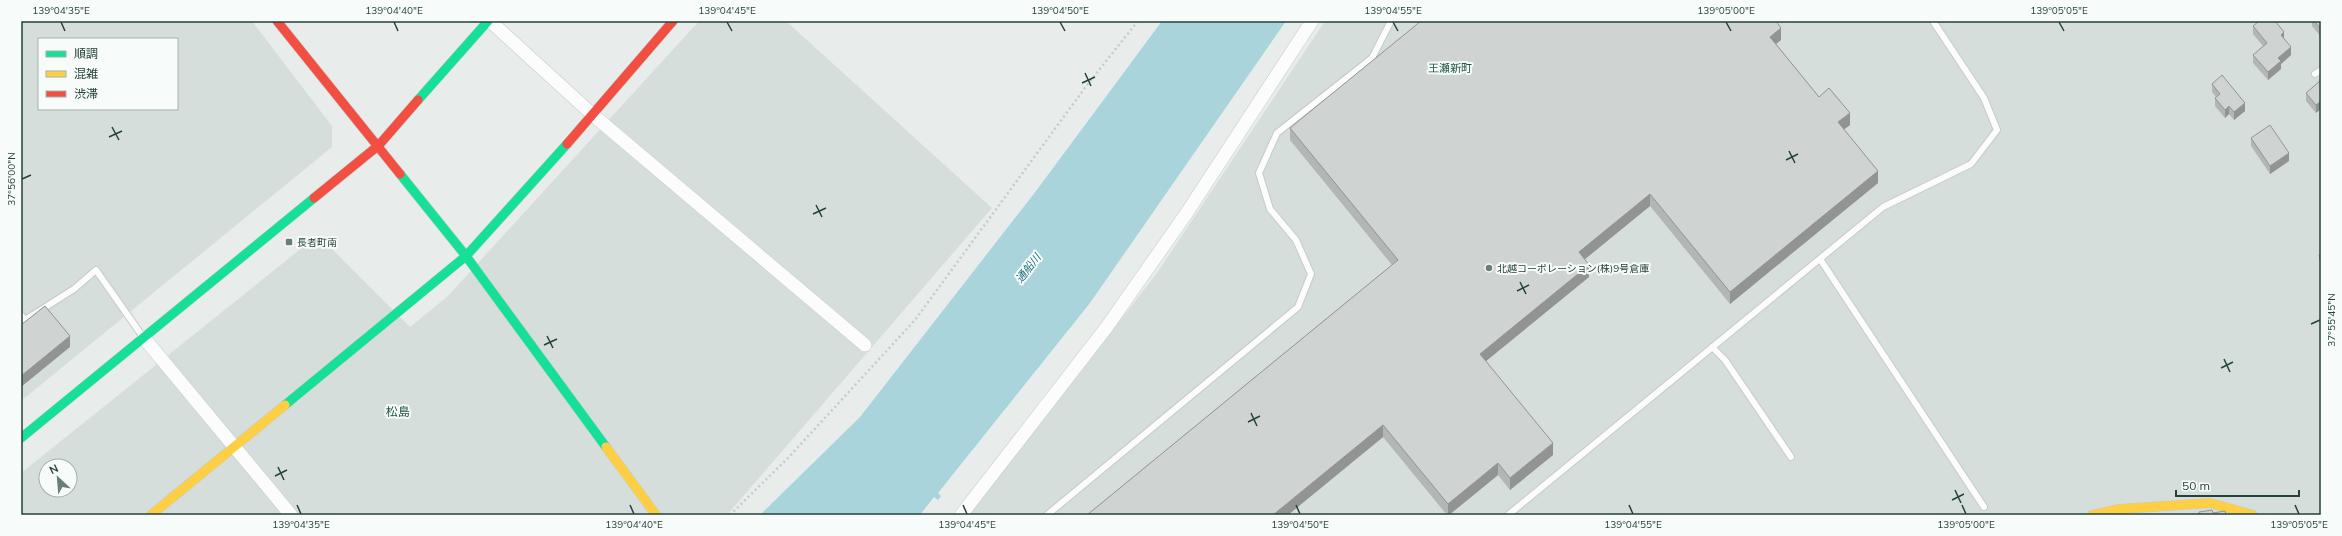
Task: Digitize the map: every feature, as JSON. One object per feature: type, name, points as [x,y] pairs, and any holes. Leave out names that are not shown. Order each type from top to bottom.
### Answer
[{"type":"street","points":[[21,438],[379,145],[489,21],[593,115],[865,344]]},
{"type":"street","points":[[151,515],[466,256],[593,115],[673,21]]},
{"type":"street","points":[[962,515],[1106,328],[1186,214],[1312,21]]},
{"type":"street","points":[[281,22],[466,256],[656,515]]},
{"type":"street","points":[[144,338],[291,515]]},
{"type":"street","points":[[2092,515],[2127,508],[2210,503],[2249,515]]},
{"type":"lane","points":[[1047,515],[1298,307],[1311,274],[1296,240],[1270,209],[1259,173],[1277,133],[1372,58],[1391,21]]},
{"type":"lane","points":[[1508,515],[1883,207],[1971,164],[1997,130],[1984,98],[1933,21]]},
{"type":"lane","points":[[2315,74],[2321,70]]},
{"type":"lane","points":[[1820,259],[1984,507]]},
{"type":"lane","points":[[21,315],[25,320],[74,289],[96,270],[144,338]]},
{"type":"lane","points":[[1712,347],[1724,360],[1791,457]]},
{"type":"path","points":[[730,515],[788,458],[915,320],[1087,85],[1138,21]]},
{"type":"shaded area","points":[[21,21],[252,21],[332,126],[332,147],[21,401]]},
{"type":"shaded area","points":[[699,21],[786,21],[992,208],[727,515],[21,515],[21,473],[38,459],[38,498],[78,498],[78,458],[40,458],[318,235],[410,327],[448,296]]},
{"type":"shaded area","points":[[1325,21],[2321,21],[2321,515],[969,515],[1157,273]]},
{"type":"water","name":"通船川","points":[[1162,21],[1286,21],[1090,303],[938,493],[941,496],[938,500],[934,497],[920,515],[760,515],[860,417],[1036,191]]},
{"type":"building","name":"北越コーポレーション(株)9号倉庫","points":[[1421,21],[1776,21],[1781,28],[1770,37],[1819,97],[1829,88],[1850,113],[1838,122],[1878,171],[1730,292],[1650,194],[1579,252],[1589,265],[1480,354],[1553,443],[1510,478],[1498,463],[1448,504],[1383,425],[1273,515],[1087,515],[1398,260],[1290,128]]},
{"type":"building","points":[[2259,21],[2275,21],[2284,32],[2281,35],[2291,47],[2278,58],[2281,61],[2268,72],[2253,55],[2267,43],[2253,26]]},
{"type":"building","points":[[2314,21],[2321,21],[2321,29]]},
{"type":"building","points":[[2222,75],[2245,103],[2234,112],[2229,106],[2225,110],[2215,98],[2220,94],[2212,84]]},
{"type":"building","points":[[2321,80],[2321,101],[2316,105],[2306,93]]},
{"type":"building","points":[[2270,125],[2289,153],[2270,166],[2251,138]]},
{"type":"building","points":[[45,306],[70,336],[21,376],[21,325]]},
{"type":"building","points":[[2212,510],[2213,513],[2225,511],[2226,515],[2199,515],[2199,512]]},
{"type":"traffic: fast","points":[[418,100],[488,21]]},
{"type":"traffic: fast","points":[[285,405],[466,256],[567,144]]},
{"type":"traffic: fast","points":[[400,174],[466,256],[606,447]]},
{"type":"traffic: fast","points":[[21,438],[314,198]]},
{"type":"traffic: slow","points":[[151,515],[285,405]]},
{"type":"traffic: slow","points":[[606,447],[656,515]]},
{"type":"traffic: slow","points":[[2092,515],[2120,509],[2210,503],[2253,515]]},
{"type":"traffic: jam","points":[[277,21],[400,174]]},
{"type":"traffic: jam","points":[[567,144],[673,21]]},
{"type":"traffic: jam","points":[[314,198],[379,145],[418,100]]},
{"type":"place","name":"長者町南","points":[[289,242]]},
{"type":"place","name":"北越コーポレーション(株)9号倉庫","points":[[1489,268]]},
{"type":"district","name":"王瀬新町","points":[[1450,68]]},
{"type":"district","name":"松島","points":[[398,411]]}]
